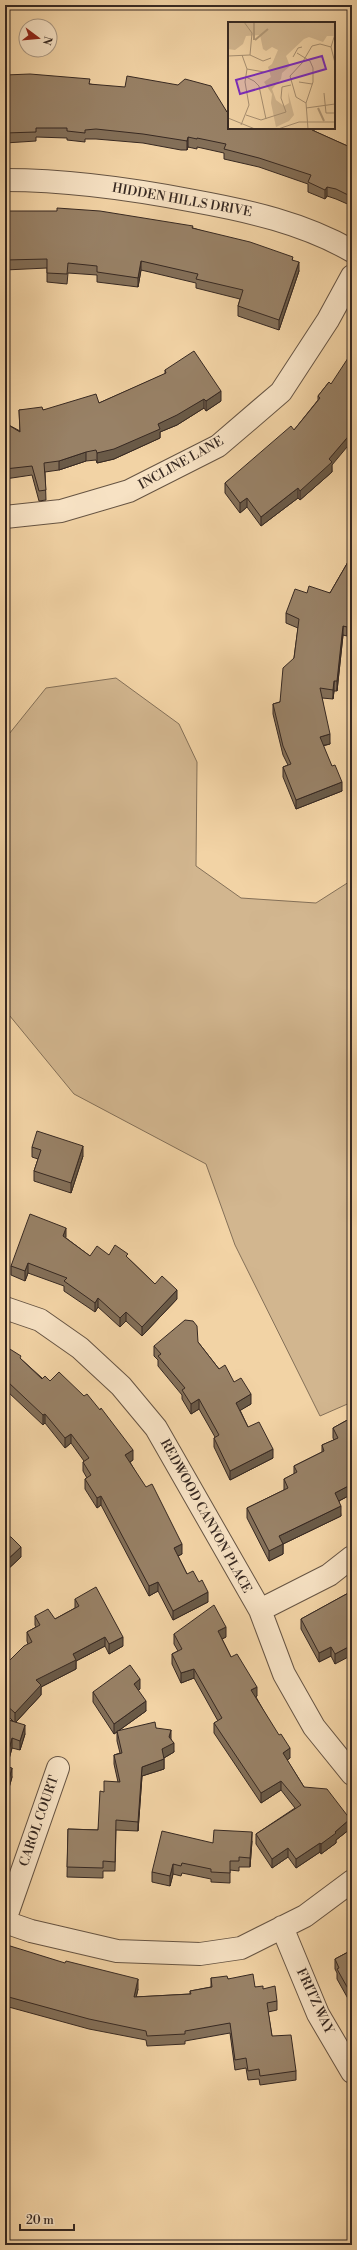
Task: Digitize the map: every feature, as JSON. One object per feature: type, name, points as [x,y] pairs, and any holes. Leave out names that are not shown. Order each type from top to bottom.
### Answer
[{"type":"street","name":"HIDDEN HILLS DRIVE","points":[[5,180],[129,188],[253,212],[327,237],[352,251]]},
{"type":"street","name":"INCLINE LANE","points":[[5,517],[61,511],[129,491],[218,446],[281,392],[328,320],[352,276]]},
{"type":"street","name":"REDWOOD CANYON PLACE","points":[[5,1308],[40,1320],[80,1348],[121,1386],[156,1428],[260,1610],[284,1674],[314,1727],[352,1774]]},
{"type":"street","points":[[260,1610],[329,1575],[352,1557]]},
{"type":"street","name":"CAROL COURT","points":[[5,1921],[58,1768]]},
{"type":"street","points":[[5,1921],[31,1931],[117,1951],[200,1954],[240,1948],[305,1916],[352,1881]]},
{"type":"street","name":"FRITZ WAY","points":[[282,1927],[318,2014],[352,2072]]},
{"type":"shaded area","points":[[116,678],[179,724],[197,762],[196,866],[241,898],[316,903],[352,880],[352,1402],[320,1416],[235,1245],[206,1164],[74,1094],[5,1010],[5,739],[46,688]]},
{"type":"building","points":[[30,74],[90,79],[89,84],[125,87],[127,76],[178,85],[185,79],[211,86],[227,112],[228,108],[228,129],[312,129],[352,148],[352,197],[336,189],[327,187],[325,190],[308,182],[311,175],[259,158],[224,149],[226,144],[197,138],[188,137],[187,141],[96,129],[85,130],[85,133],[67,131],[67,128],[36,128],[36,132],[5,133],[5,75]]},
{"type":"building","points":[[57,208],[100,211],[193,226],[192,228],[250,242],[293,257],[292,260],[299,262],[279,320],[238,306],[243,290],[196,279],[198,274],[141,261],[138,278],[97,272],[97,266],[68,263],[67,274],[47,273],[47,259],[5,260],[5,211],[57,211]]},
{"type":"building","points":[[194,351],[221,391],[206,401],[204,399],[158,424],[160,429],[114,449],[97,453],[96,450],[86,452],[59,461],[44,463],[46,490],[39,491],[32,466],[5,469],[5,423],[20,432],[19,410],[42,407],[43,410],[96,394],[99,403],[166,373],[165,370]]},
{"type":"building","points":[[352,352],[352,432],[329,459],[332,462],[300,491],[298,488],[261,517],[247,498],[240,503],[225,483],[291,426],[294,430],[320,398],[318,396],[329,382],[331,384]]},
{"type":"building","points":[[352,555],[352,614],[347,627],[343,626],[337,681],[334,681],[333,690],[320,688],[330,734],[320,737],[332,766],[335,765],[342,782],[296,800],[283,767],[291,764],[283,746],[273,704],[280,702],[283,668],[294,658],[299,619],[286,613],[295,589],[307,593],[309,586],[330,593]]},
{"type":"building","points":[[37,1131],[83,1146],[71,1183],[34,1171],[41,1150],[32,1147]]},
{"type":"building","points":[[30,1214],[66,1228],[63,1236],[90,1256],[97,1246],[109,1255],[115,1245],[128,1254],[126,1256],[155,1284],[162,1276],[177,1290],[142,1327],[126,1312],[120,1318],[98,1298],[95,1303],[64,1281],[67,1278],[28,1263],[25,1271],[11,1266]]},
{"type":"building","points":[[185,1320],[193,1321],[197,1326],[198,1342],[219,1369],[225,1365],[234,1382],[241,1378],[251,1394],[236,1403],[248,1427],[259,1422],[273,1449],[230,1471],[214,1438],[219,1435],[199,1399],[191,1404],[182,1390],[185,1388],[158,1356],[161,1354],[154,1346]]},
{"type":"building","points":[[5,1346],[21,1356],[20,1358],[42,1379],[45,1376],[50,1381],[59,1372],[84,1396],[87,1394],[100,1410],[101,1408],[133,1450],[125,1455],[146,1487],[152,1484],[182,1544],[174,1548],[187,1574],[193,1571],[199,1582],[202,1580],[208,1592],[173,1611],[158,1582],[149,1586],[101,1496],[97,1498],[85,1479],[91,1475],[83,1462],[89,1458],[71,1434],[65,1438],[45,1414],[43,1415],[8,1382],[5,1387]]},
{"type":"building","points":[[351,1418],[352,1484],[335,1493],[341,1506],[279,1536],[283,1544],[269,1551],[247,1508],[288,1488],[284,1479],[297,1472],[294,1466],[324,1451],[322,1445],[338,1438],[333,1428]]},
{"type":"building","points":[[5,1535],[11,1537],[21,1547],[6,1561],[5,1560]]},
{"type":"building","points":[[96,1587],[123,1637],[109,1644],[105,1637],[73,1654],[76,1660],[36,1680],[41,1685],[15,1713],[5,1704],[5,1665],[24,1646],[32,1642],[27,1632],[40,1625],[35,1616],[48,1609],[55,1619],[79,1606],[75,1599]]},
{"type":"building","points":[[352,1591],[352,1645],[335,1654],[331,1647],[319,1653],[301,1619]]},
{"type":"building","points":[[214,1605],[226,1627],[218,1631],[231,1657],[237,1654],[257,1687],[251,1690],[279,1735],[281,1734],[290,1748],[283,1753],[304,1787],[327,1789],[350,1819],[335,1832],[336,1833],[296,1859],[288,1848],[272,1859],[256,1834],[301,1805],[281,1781],[261,1793],[214,1723],[222,1718],[194,1669],[181,1673],[172,1654],[182,1649],[174,1634]]},
{"type":"building","points":[[130,1665],[140,1679],[134,1684],[146,1701],[114,1724],[93,1692]]},
{"type":"building","points":[[5,1719],[25,1725],[20,1741],[12,1738],[5,1765]]},
{"type":"building","points":[[155,1722],[156,1728],[171,1730],[169,1737],[174,1743],[162,1749],[164,1759],[142,1767],[138,1822],[116,1820],[115,1862],[103,1861],[103,1868],[67,1867],[68,1829],[98,1830],[100,1791],[104,1792],[104,1781],[120,1782],[114,1755],[122,1753],[117,1731]]},
{"type":"building","points":[[5,1766],[12,1768],[5,1793]]},
{"type":"building","points":[[214,1830],[252,1832],[250,1858],[239,1857],[239,1861],[230,1861],[230,1873],[211,1872],[211,1869],[182,1863],[181,1866],[173,1864],[170,1876],[152,1872],[162,1831],[213,1843]]},
{"type":"building","points":[[352,1939],[352,1950],[348,1941]]},
{"type":"building","points":[[7,1945],[65,1963],[66,1961],[138,1979],[134,1997],[191,1994],[190,1991],[212,1987],[211,1978],[227,1976],[228,1979],[253,1974],[255,1987],[263,1986],[263,1989],[275,1986],[277,2001],[267,2003],[272,2036],[291,2035],[296,2071],[260,2076],[259,2069],[248,2071],[246,2058],[235,2060],[230,2023],[185,2031],[185,2034],[147,2036],[146,2031],[89,2019],[5,1996],[5,1951]]},
{"type":"building","points":[[352,1950],[351,1994],[337,1969],[339,1968],[335,1959]]}]
